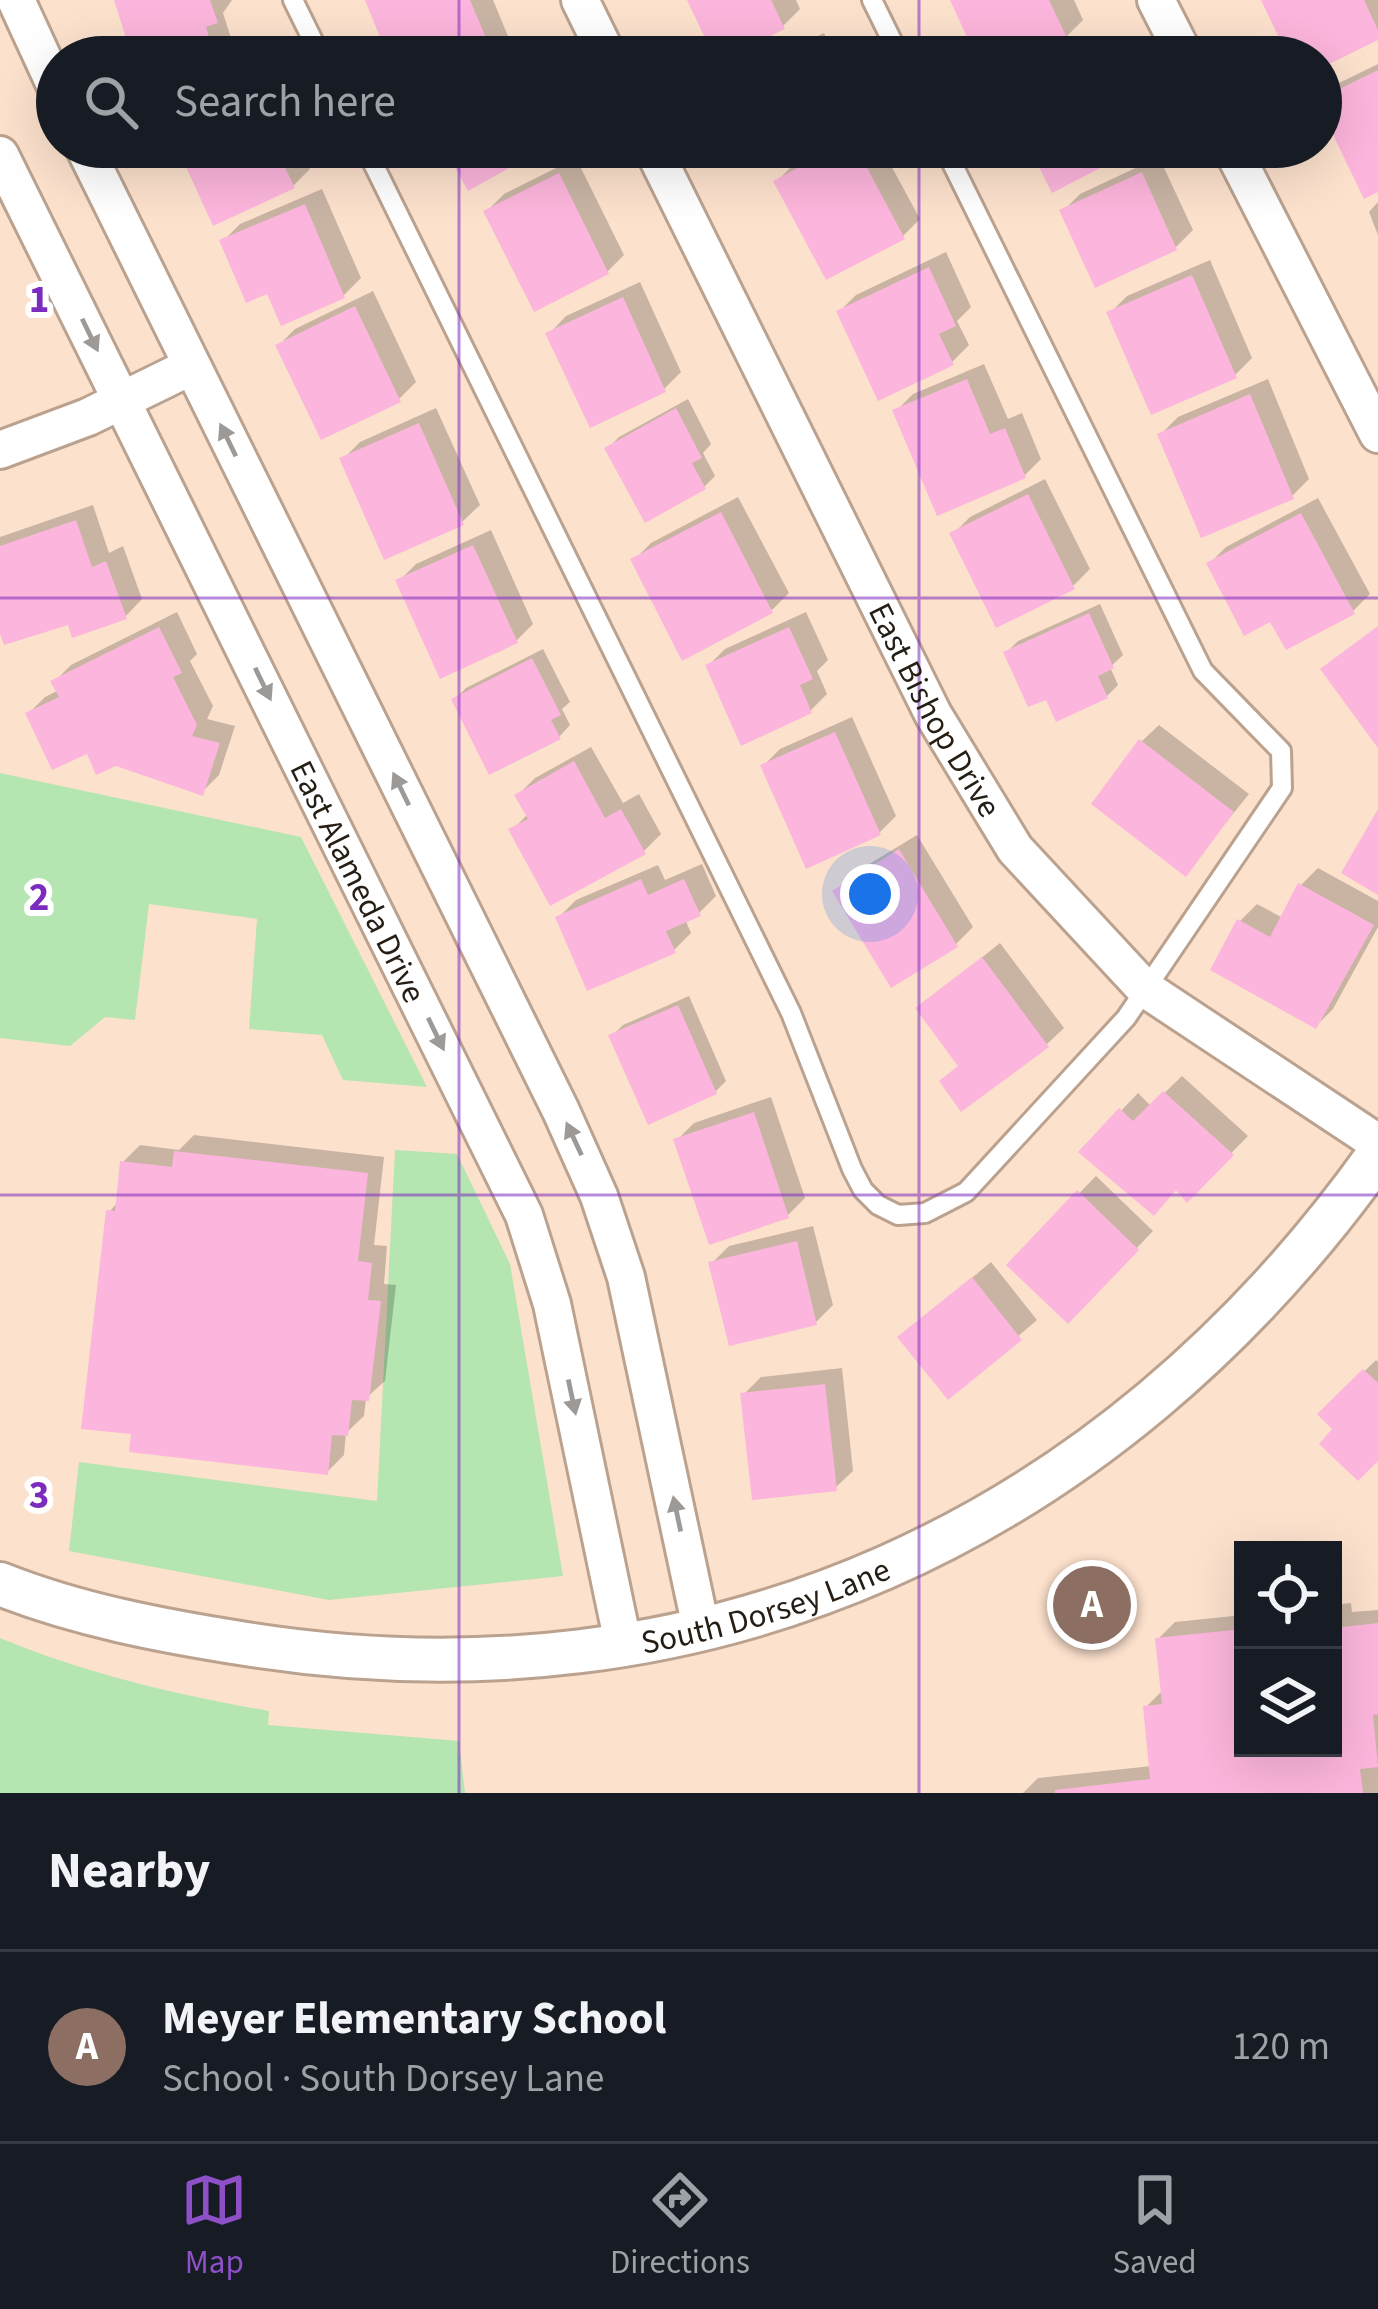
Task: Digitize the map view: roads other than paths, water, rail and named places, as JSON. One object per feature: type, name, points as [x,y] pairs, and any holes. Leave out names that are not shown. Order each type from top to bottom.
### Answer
[{"type":"street","points":[[16,0],[36,43]]},
{"type":"street","points":[[580,0],[598,36]]},
{"type":"street","points":[[1156,0],[1174,36]]},
{"type":"street","name":"East Alameda Drive","points":[[0,155],[524,1215],[552,1304],[623,1643]]},
{"type":"street","points":[[94,168],[599,1196],[635,1317],[701,1628]]},
{"type":"street","name":"East Bishop Drive","points":[[662,168],[933,714],[1015,849],[1144,988],[1378,1143]]},
{"type":"street","points":[[1242,168],[1378,434]]},
{"type":"street","points":[[0,450],[122,401],[192,366]]},
{"type":"street","name":"South Dorsey Lane","points":[[0,1584],[71,1607],[198,1637],[337,1656],[492,1658],[623,1643],[785,1607],[933,1547],[1003,1508],[1112,1436],[1208,1354],[1282,1279],[1378,1155]]},
{"type":"lane","points":[[293,0],[311,36]]},
{"type":"lane","points":[[872,0],[890,36]]},
{"type":"lane","points":[[375,168],[791,1012],[863,1190],[898,1215],[925,1213],[966,1192],[1126,1018],[1282,788],[1281,751],[1203,671],[954,168]]},
{"type":"place","name":"Meyer Elementary School","points":[[1092,1605]]}]
